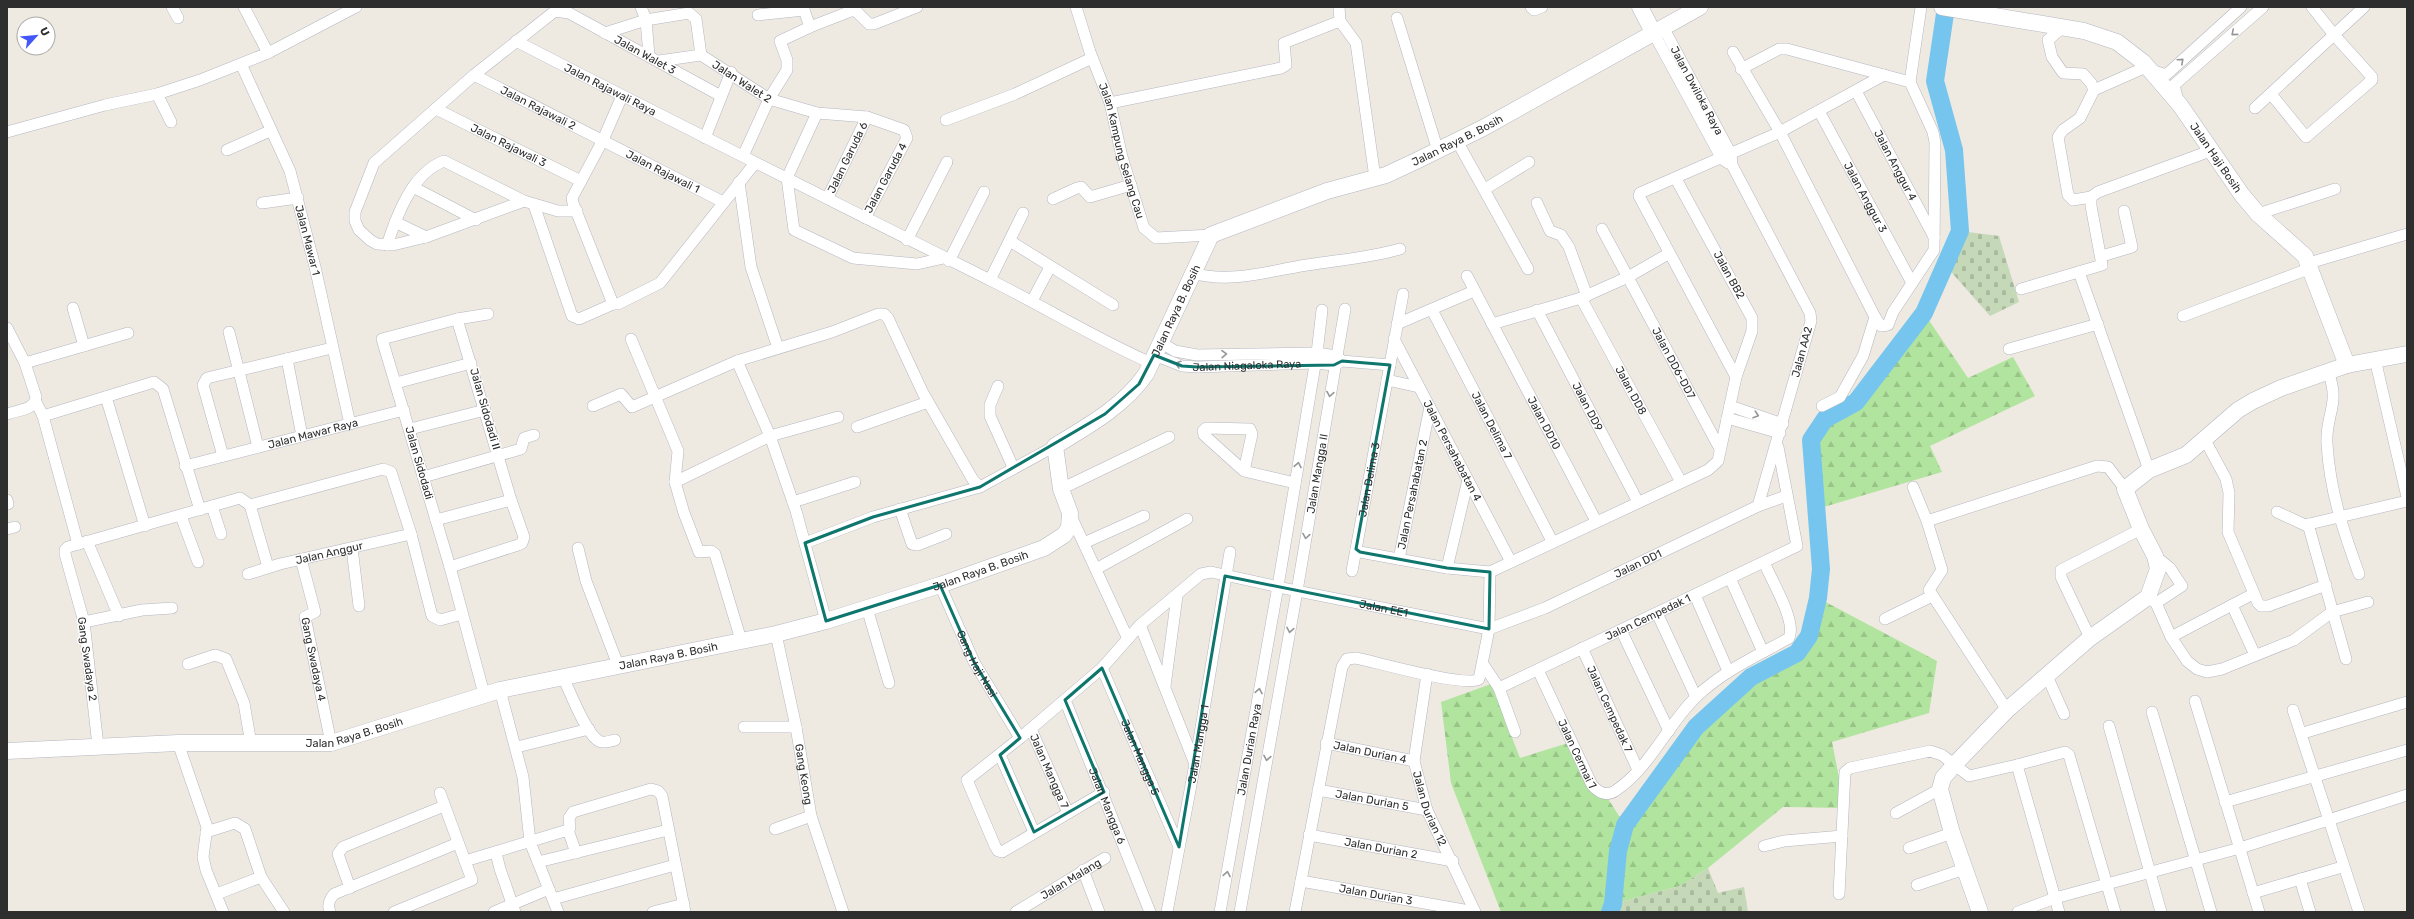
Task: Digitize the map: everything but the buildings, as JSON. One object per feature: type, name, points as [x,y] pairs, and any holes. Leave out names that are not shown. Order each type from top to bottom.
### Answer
[{"type":"main road","points":[[1640,7],[1658,30]]},
{"type":"main road","points":[[1652,7],[1658,30]]},
{"type":"main road","name":"Jalan Raya B. Bosih","points":[[7,751],[178,743],[332,743],[500,690],[776,634],[826,621],[940,585],[1044,548],[1064,535],[1070,528],[1070,513],[1062,489],[1055,446],[1095,421],[1126,397],[1139,384],[1211,235],[1327,191],[1375,178],[1438,151],[1700,7]]},
{"type":"main road","name":"Jalan Haji Bosih","points":[[1942,7],[2063,27],[2117,42],[2147,68],[2180,105],[2210,151],[2258,214],[2300,248],[2310,265],[2347,365]]},
{"type":"main road","points":[[1980,912],[1952,833],[1940,789],[1943,778],[2007,710],[2090,638],[2152,600],[2158,569],[2155,556],[2141,530],[2125,489],[2149,470],[2186,455],[2238,410],[2253,401],[2281,388],[2347,365],[2407,354]]},
{"type":"street","points":[[172,7],[178,18]]},
{"type":"street","points":[[244,7],[268,53]]},
{"type":"street","points":[[7,132],[111,103],[157,94],[268,53],[356,7]]},
{"type":"street","points":[[641,7],[646,20],[653,59],[701,55]]},
{"type":"street","points":[[743,156],[769,99],[787,70],[787,60],[780,41],[810,27],[851,11],[856,11],[869,24],[874,24],[917,7]]},
{"type":"street","name":"Jalan Kampung Selang Cau","points":[[1076,7],[1092,58],[1110,103],[1122,157],[1144,228],[1156,238],[1211,235]]},
{"type":"street","points":[[1339,7],[1340,21],[1356,43],[1375,178]]},
{"type":"street","points":[[1531,7],[1534,10],[1542,7]]},
{"type":"street","points":[[1732,52],[1780,132],[1875,317],[1881,326],[1888,325],[1912,283],[1934,250],[1935,142],[1933,132],[1910,82],[1921,7]]},
{"type":"street","points":[[2166,75],[2241,7]]},
{"type":"street","points":[[2174,85],[2263,7]]},
{"type":"street","points":[[2272,94],[2306,137],[2370,82],[2372,76],[2335,36],[2312,7]]},
{"type":"street","points":[[2255,108],[2335,36],[2364,7]]},
{"type":"street","points":[[758,15],[803,9],[810,27]]},
{"type":"street","points":[[529,203],[426,237],[387,245],[377,244],[359,230],[354,212],[374,163],[474,75],[516,41],[555,11],[568,10]]},
{"type":"street","name":"Jalan Walet 3","points":[[568,10],[605,33],[722,96]]},
{"type":"street","name":"Jalan Walet 2","points":[[605,33],[646,20],[689,13],[696,19],[701,55],[731,72],[769,99],[817,112],[867,117],[904,130],[906,138]]},
{"type":"street","points":[[1397,18],[1438,151]]},
{"type":"street","points":[[1110,103],[1281,68],[1286,65],[1284,43],[1288,40],[1340,21]]},
{"type":"street","points":[[2063,27],[2048,40],[2056,65],[2063,74],[2083,74],[2091,82],[2094,90]]},
{"type":"street","name":"Jalan Dwiloka Raya","points":[[1658,30],[1728,160]]},
{"type":"street","name":"Jalan Rajawali Raya","points":[[516,41],[705,138],[828,197],[907,240],[947,259]]},
{"type":"street","points":[[1741,69],[1779,49],[1787,49],[1910,82]]},
{"type":"street","points":[[946,120],[1015,94],[1092,58]]},
{"type":"street","name":"Jalan Mawar 1","points":[[240,64],[270,131],[286,162],[298,198],[350,424]]},
{"type":"street","points":[[2180,105],[2174,85],[2166,75],[2147,68],[2094,90],[2080,118],[2063,130],[2058,137],[2065,166],[2068,195],[2073,200],[2092,198],[2117,184],[2210,151]]},
{"type":"street","points":[[705,138],[731,72]]},
{"type":"street","name":"Jalan Rajawali 2","points":[[474,75],[603,140]]},
{"type":"street","points":[[1736,377],[1668,254],[1639,196],[1642,192],[1728,160],[1884,75]]},
{"type":"street","name":"Jalan Anggur 4","points":[[1856,91],[1935,240]]},
{"type":"street","points":[[157,94],[171,122]]},
{"type":"street","points":[[613,304],[572,198],[603,140],[622,96]]},
{"type":"street","name":"Jalan Rajawali 3","points":[[436,109],[581,181]]},
{"type":"street","name":"Jalan Anggur 3","points":[[1819,111],[1912,283]]},
{"type":"street","points":[[817,112],[787,178],[794,230],[853,258],[916,264],[947,259],[984,192]]},
{"type":"street","name":"Jalan Garuda 6","points":[[828,197],[867,117]]},
{"type":"street","points":[[227,150],[270,131]]},
{"type":"street","name":"Jalan Garuda 4","points":[[865,218],[906,138]]},
{"type":"street","name":"Jalan Rajawali 1","points":[[603,140],[723,202]]},
{"type":"street","points":[[1457,141],[1528,269]]},
{"type":"street","name":"Jalan AA2","points":[[1728,160],[1810,313],[1811,321],[1782,428],[1758,506]]},
{"type":"street","points":[[387,245],[395,222],[413,187],[424,175],[444,161],[529,203],[558,211],[577,211]]},
{"type":"street","points":[[907,240],[947,162]]},
{"type":"street","points":[[1484,189],[1529,162]]},
{"type":"street","points":[[529,203],[572,316],[579,318],[613,304],[618,304],[660,283],[755,163]]},
{"type":"street","name":"Jalan BB2","points":[[1490,572],[1552,541],[1715,466],[1736,377],[1752,331],[1752,318],[1676,179]]},
{"type":"street","points":[[739,182],[751,267],[778,348]]},
{"type":"street","points":[[1053,199],[1081,187],[1090,197],[1131,185]]},
{"type":"street","points":[[413,187],[476,220]]},
{"type":"street","points":[[2258,214],[2335,189]]},
{"type":"street","points":[[262,203],[298,198]]},
{"type":"street","points":[[2021,289],[2102,265],[2102,256],[2091,206],[2092,198]]},
{"type":"street","name":"Jalan DD8","points":[[1537,203],[1550,231],[1560,235],[1569,247],[1584,297],[1681,482]]},
{"type":"street","points":[[2102,256],[2132,247],[2124,211]]},
{"type":"street","points":[[990,280],[1023,213]]},
{"type":"street","points":[[395,222],[426,237]]},
{"type":"street","name":"Jalan DD6-DD7","points":[[1602,229],[1720,449]]},
{"type":"street","points":[[2183,316],[2310,265],[2407,234]]},
{"type":"street","points":[[1010,241],[1113,306]]},
{"type":"street","points":[[1192,273],[1209,278],[1236,278],[1306,265],[1382,255],[1400,249]]},
{"type":"street","points":[[1492,324],[1584,297],[1628,277],[1668,254]]},
{"type":"street","name":"Jalan Niagaloka Raya","points":[[947,259],[1032,301],[1182,366],[1197,367],[1316,358],[1390,365]]},
{"type":"street","points":[[1032,301],[1050,267]]},
{"type":"street","points":[[2079,272],[2149,470]]},
{"type":"street","name":"Jalan DD10","points":[[1467,276],[1596,521]]},
{"type":"street","points":[[1397,324],[1474,291]]},
{"type":"street","name":"Jalan Delima 3","points":[[1352,571],[1403,294]]},
{"type":"street","points":[[73,308],[84,346]]},
{"type":"street","name":"Jalan Mangga II","points":[[1297,592],[1345,309]]},
{"type":"street","name":"Jalan Mangga II","points":[[1278,586],[1316,358],[1322,310]]},
{"type":"street","name":"Jalan Delima 7","points":[[1432,310],[1552,541]]},
{"type":"street","name":"Jalan DD9","points":[[1537,310],[1638,502]]},
{"type":"street","name":"Jalan Sidodadi","points":[[484,694],[450,567],[382,339],[457,319],[488,314]]},
{"type":"street","points":[[593,406],[621,394],[632,407],[737,361],[832,332],[878,314],[884,314],[928,402],[973,480],[980,487]]},
{"type":"street","points":[[1822,406],[1840,397],[1863,356],[1875,317]]},
{"type":"street","name":"Jalan Sidodadi II","points":[[450,567],[522,543],[524,537],[511,500],[457,319]]},
{"type":"street","points":[[2009,350],[2098,324]]},
{"type":"street","points":[[7,328],[25,363],[36,397],[36,402],[43,416],[83,542],[119,616]]},
{"type":"street","points":[[229,332],[258,447]]},
{"type":"street","points":[[25,363],[128,333]]},
{"type":"street","points":[[631,339],[654,397],[678,451],[675,482],[684,513],[699,552],[711,551],[715,554],[741,640]]},
{"type":"street","name":"Jalan Persahabatan 4","points":[[1394,339],[1511,562]]},
{"type":"street","points":[[223,456],[203,385],[206,378],[332,348]]},
{"type":"street","points":[[287,359],[302,436]]},
{"type":"street","points":[[2375,359],[2407,497]]},
{"type":"street","points":[[737,361],[770,436],[793,502],[826,621]]},
{"type":"street","points":[[396,382],[471,363]]},
{"type":"street","points":[[2328,372],[2332,384],[2334,401],[2327,444],[2338,516],[2359,574]]},
{"type":"street","points":[[1387,380],[1419,387]]},
{"type":"street","points":[[43,416],[154,382],[159,384],[163,389],[185,466],[200,510]]},
{"type":"street","points":[[998,386],[990,405],[990,416],[1013,467]]},
{"type":"street","points":[[106,397],[145,526]]},
{"type":"street","points":[[7,414],[31,407],[36,402]]},
{"type":"street","points":[[857,427],[928,402]]},
{"type":"street","points":[[1730,406],[1782,428]]},
{"type":"street","name":"Jalan Persahabatan 2","points":[[1400,559],[1430,407]]},
{"type":"street","name":"Jalan Mawar Raya","points":[[185,466],[404,410]]},
{"type":"street","points":[[410,429],[485,410]]},
{"type":"street","points":[[675,482],[770,436],[838,417]]},
{"type":"street","points":[[1727,418],[1782,428]]},
{"type":"street","points":[[1244,471],[1252,434],[1250,429],[1206,428],[1203,431],[1204,436],[1244,471],[1295,483]]},
{"type":"street","points":[[423,477],[498,454],[521,449],[524,438],[534,435]]},
{"type":"street","points":[[1062,489],[1169,437]]},
{"type":"street","points":[[2205,440],[2226,479],[2229,493],[2228,532],[2258,603],[2265,607],[2326,585]]},
{"type":"street","points":[[1777,445],[1786,496]]},
{"type":"street","points":[[805,543],[900,509],[980,487],[1013,467],[1055,446]]},
{"type":"street","points":[[1927,521],[2097,466],[2108,467],[2125,489]]},
{"type":"street","points":[[250,506],[383,469],[391,472],[411,534],[432,616],[440,620],[462,614]]},
{"type":"street","points":[[1447,568],[1468,480]]},
{"type":"street","points":[[793,502],[855,482]]},
{"type":"street","points":[[1912,487],[1927,521],[1942,570],[1930,587],[1932,596],[2007,710]]},
{"type":"street","name":"Jalan DD1","points":[[1489,629],[1545,608],[1758,506],[1786,496]]},
{"type":"street","name":"Jalan Cempedak 1","points":[[1499,688],[1797,546],[1786,496]]},
{"type":"street","points":[[83,542],[181,516],[240,498],[250,506],[268,567]]},
{"type":"street","points":[[436,520],[511,500]]},
{"type":"street","points":[[2277,512],[2301,524],[2308,524],[2407,501]]},
{"type":"street","points":[[212,506],[221,534]]},
{"type":"street","points":[[900,509],[912,544],[918,545],[946,534]]},
{"type":"street","points":[[1070,513],[1128,639]]},
{"type":"street","points":[[181,516],[198,562]]},
{"type":"street","points":[[1084,543],[1144,516]]},
{"type":"street","points":[[1096,569],[1187,520]]},
{"type":"street","points":[[2308,524],[2346,659]]},
{"type":"street","points":[[2090,638],[2062,577],[2061,570],[2141,530]]},
{"type":"street","name":"Jalan Anggur","points":[[248,574],[268,567],[411,534]]},
{"type":"street","name":"Gang Swadaya 2","points":[[83,542],[65,550],[84,622],[98,746]]},
{"type":"street","points":[[352,548],[359,606]]},
{"type":"street","points":[[578,548],[586,581],[618,666]]},
{"type":"street","points":[[1295,912],[1326,743],[1342,667],[1347,659],[1356,658],[1427,674],[1472,682],[1480,679],[1489,629],[1490,572],[1447,568],[1360,552],[1356,549]]},
{"type":"street","name":"Jalan Mangga 1","points":[[1167,912],[1195,764],[1230,552]]},
{"type":"street","points":[[2155,556],[2170,568],[2182,586],[2152,600],[2171,637],[2186,661],[2197,669],[2207,672],[2222,669],[2294,640],[2332,612],[2368,602]]},
{"type":"street","name":"Gang Swadaya 4","points":[[301,559],[314,612],[304,617],[332,743]]},
{"type":"street","points":[[1638,770],[1696,697],[1728,671],[1789,638],[1792,631],[1790,620],[1764,562]]},
{"type":"street","name":"Jalan EE1","points":[[1034,832],[1002,852],[998,851],[967,780],[1000,755],[1102,668],[1140,625],[1177,596],[1201,574],[1211,572],[1278,586],[1297,592],[1489,629]]},
{"type":"street","points":[[1730,578],[1763,652]]},
{"type":"street","name":"Gang Haji Nasi","points":[[940,585],[974,662],[1020,738]]},
{"type":"street","name":"Jalan Durian Raya","points":[[1220,912],[1278,586]]},
{"type":"street","name":"Jalan Durian Raya","points":[[1240,912],[1297,592]]},
{"type":"street","points":[[2171,637],[2253,594]]},
{"type":"street","points":[[1695,595],[1728,671]]},
{"type":"street","points":[[1165,687],[1177,596]]},
{"type":"street","points":[[1885,619],[1932,596]]},
{"type":"street","points":[[2232,605],[2255,655]]},
{"type":"street","points":[[84,622],[119,616],[142,610],[172,608]]},
{"type":"street","points":[[867,608],[890,683]]},
{"type":"street","points":[[1657,613],[1696,697]]},
{"type":"street","points":[[1140,625],[1195,764]]},
{"type":"street","points":[[1621,630],[1669,731]]},
{"type":"street","name":"Gang Keong","points":[[776,634],[796,727],[811,816],[843,912]]},
{"type":"street","name":"Jalan Cempedak 7","points":[[1582,648],[1638,770]]},
{"type":"street","points":[[188,664],[216,656],[226,658],[244,703],[251,744]]},
{"type":"street","points":[[1483,664],[1499,688],[1515,732]]},
{"type":"street","name":"Jalan Mangga 5","points":[[1102,668],[1179,847]]},
{"type":"street","name":"Jalan Cermai 7","points":[[1538,670],[1597,792],[1605,794],[1614,792],[1638,770]]},
{"type":"street","name":"Jalan Durian 12","points":[[1427,674],[1414,761],[1427,810],[1475,912]]},
{"type":"street","points":[[2047,676],[2064,714]]},
{"type":"street","points":[[563,677],[589,729],[598,741],[604,742],[615,740]]},
{"type":"street","points":[[500,690],[517,747],[526,799],[530,842],[558,912]]},
{"type":"street","name":"Jalan Mangga 6","points":[[1065,700],[1104,792],[1150,912]]},
{"type":"street","points":[[2195,701],[2259,912]]},
{"type":"street","points":[[2303,734],[2407,702]]},
{"type":"street","points":[[2293,710],[2303,734],[2342,867],[2359,912]]},
{"type":"street","points":[[2152,712],[2211,912]]},
{"type":"street","points":[[2109,726],[2161,912]]},
{"type":"street","points":[[744,727],[796,727]]},
{"type":"street","points":[[517,747],[589,729]]},
{"type":"street","name":"Jalan Mangga 7","points":[[1031,729],[1068,813]]},
{"type":"street","points":[[178,743],[207,827],[203,857],[206,870],[223,912]]},
{"type":"street","name":"Jalan Durian 4","points":[[1326,743],[1414,761]]},
{"type":"street","points":[[2225,802],[2407,750]]},
{"type":"street","points":[[1839,894],[1845,772],[1850,768],[1930,751],[1942,755],[1969,776],[2065,752],[2068,754],[2108,884],[2115,912]]},
{"type":"street","points":[[1000,755],[1034,832],[1104,792]]},
{"type":"street","points":[[2017,765],[2059,912]]},
{"type":"street","points":[[576,853],[568,830],[570,828],[569,818],[573,812],[651,789],[658,791],[662,796],[684,908],[653,912]]},
{"type":"street","points":[[1896,813],[1940,789]]},
{"type":"street","name":"Jalan Durian 5","points":[[1318,790],[1427,810]]},
{"type":"street","points":[[394,912],[472,880],[440,794]]},
{"type":"street","points":[[2018,912],[2055,898],[2240,848],[2407,795]]},
{"type":"street","points":[[350,888],[338,854],[343,847],[444,806]]},
{"type":"street","points":[[775,829],[811,816]]},
{"type":"street","points":[[206,832],[229,824],[241,826],[245,829],[261,877],[284,912]]},
{"type":"street","points":[[465,861],[496,853],[568,830]]},
{"type":"street","points":[[538,862],[668,830]]},
{"type":"street","points":[[1909,848],[1952,833]]},
{"type":"street","name":"Jalan Durian 2","points":[[1309,835],[1452,861]]},
{"type":"street","points":[[1764,846],[1784,841],[1842,836]]},
{"type":"street","points":[[330,912],[328,907],[334,894],[458,843]]},
{"type":"street","points":[[496,853],[500,870],[514,908]]},
{"type":"street","name":"Jalan Malang","points":[[1016,912],[1105,858]]},
{"type":"street","points":[[494,912],[514,908],[551,894],[675,865]]},
{"type":"street","points":[[2253,893],[2342,867]]},
{"type":"street","points":[[1917,885],[1964,869]]},
{"type":"street","points":[[1083,870],[1099,912]]},
{"type":"street","points":[[217,894],[261,877]]},
{"type":"street","points":[[2300,879],[2310,912]]},
{"type":"street","name":"Jalan Durian 3","points":[[1301,880],[1475,912]]},
{"type":"highlighted area","points":[[1154,355],[1182,366],[1197,367],[1334,365],[1342,361],[1390,365],[1356,549],[1360,552],[1447,568],[1490,572],[1489,629],[1225,576],[1179,847],[1102,668],[1065,700],[1104,792],[1034,832],[1000,755],[1020,738],[974,662],[940,585],[826,621],[805,543],[873,517],[980,487],[1105,414],[1139,384]]},
{"type":"green space","points":[[1960,231],[1999,236],[2019,302],[1990,316],[1945,265]]},
{"type":"green space","points":[[1924,313],[1968,378],[2013,357],[2035,396],[1930,446],[1942,472],[1817,509],[1811,440],[1825,419],[1856,402]]},
{"type":"green space","points":[[1818,598],[1937,661],[1929,713],[1832,742],[1845,808],[1783,807],[1708,868],[1680,886],[1613,904],[1610,912],[1501,912],[1451,783],[1441,702],[1491,684],[1520,758],[1571,742],[1625,825],[1696,727],[1751,677],[1797,653],[1809,636]]},
{"type":"green space","points":[[1708,868],[1718,893],[1744,887],[1748,912],[1610,912],[1613,904],[1680,886]]},
{"type":"waterway","points":[[1610,912],[1613,904],[1618,851],[1625,825],[1696,727],[1751,677],[1797,653],[1809,636],[1818,598],[1821,569],[1811,440],[1825,419],[1856,402],[1924,313],[1960,231],[1954,150],[1935,81],[1946,7]]}]
